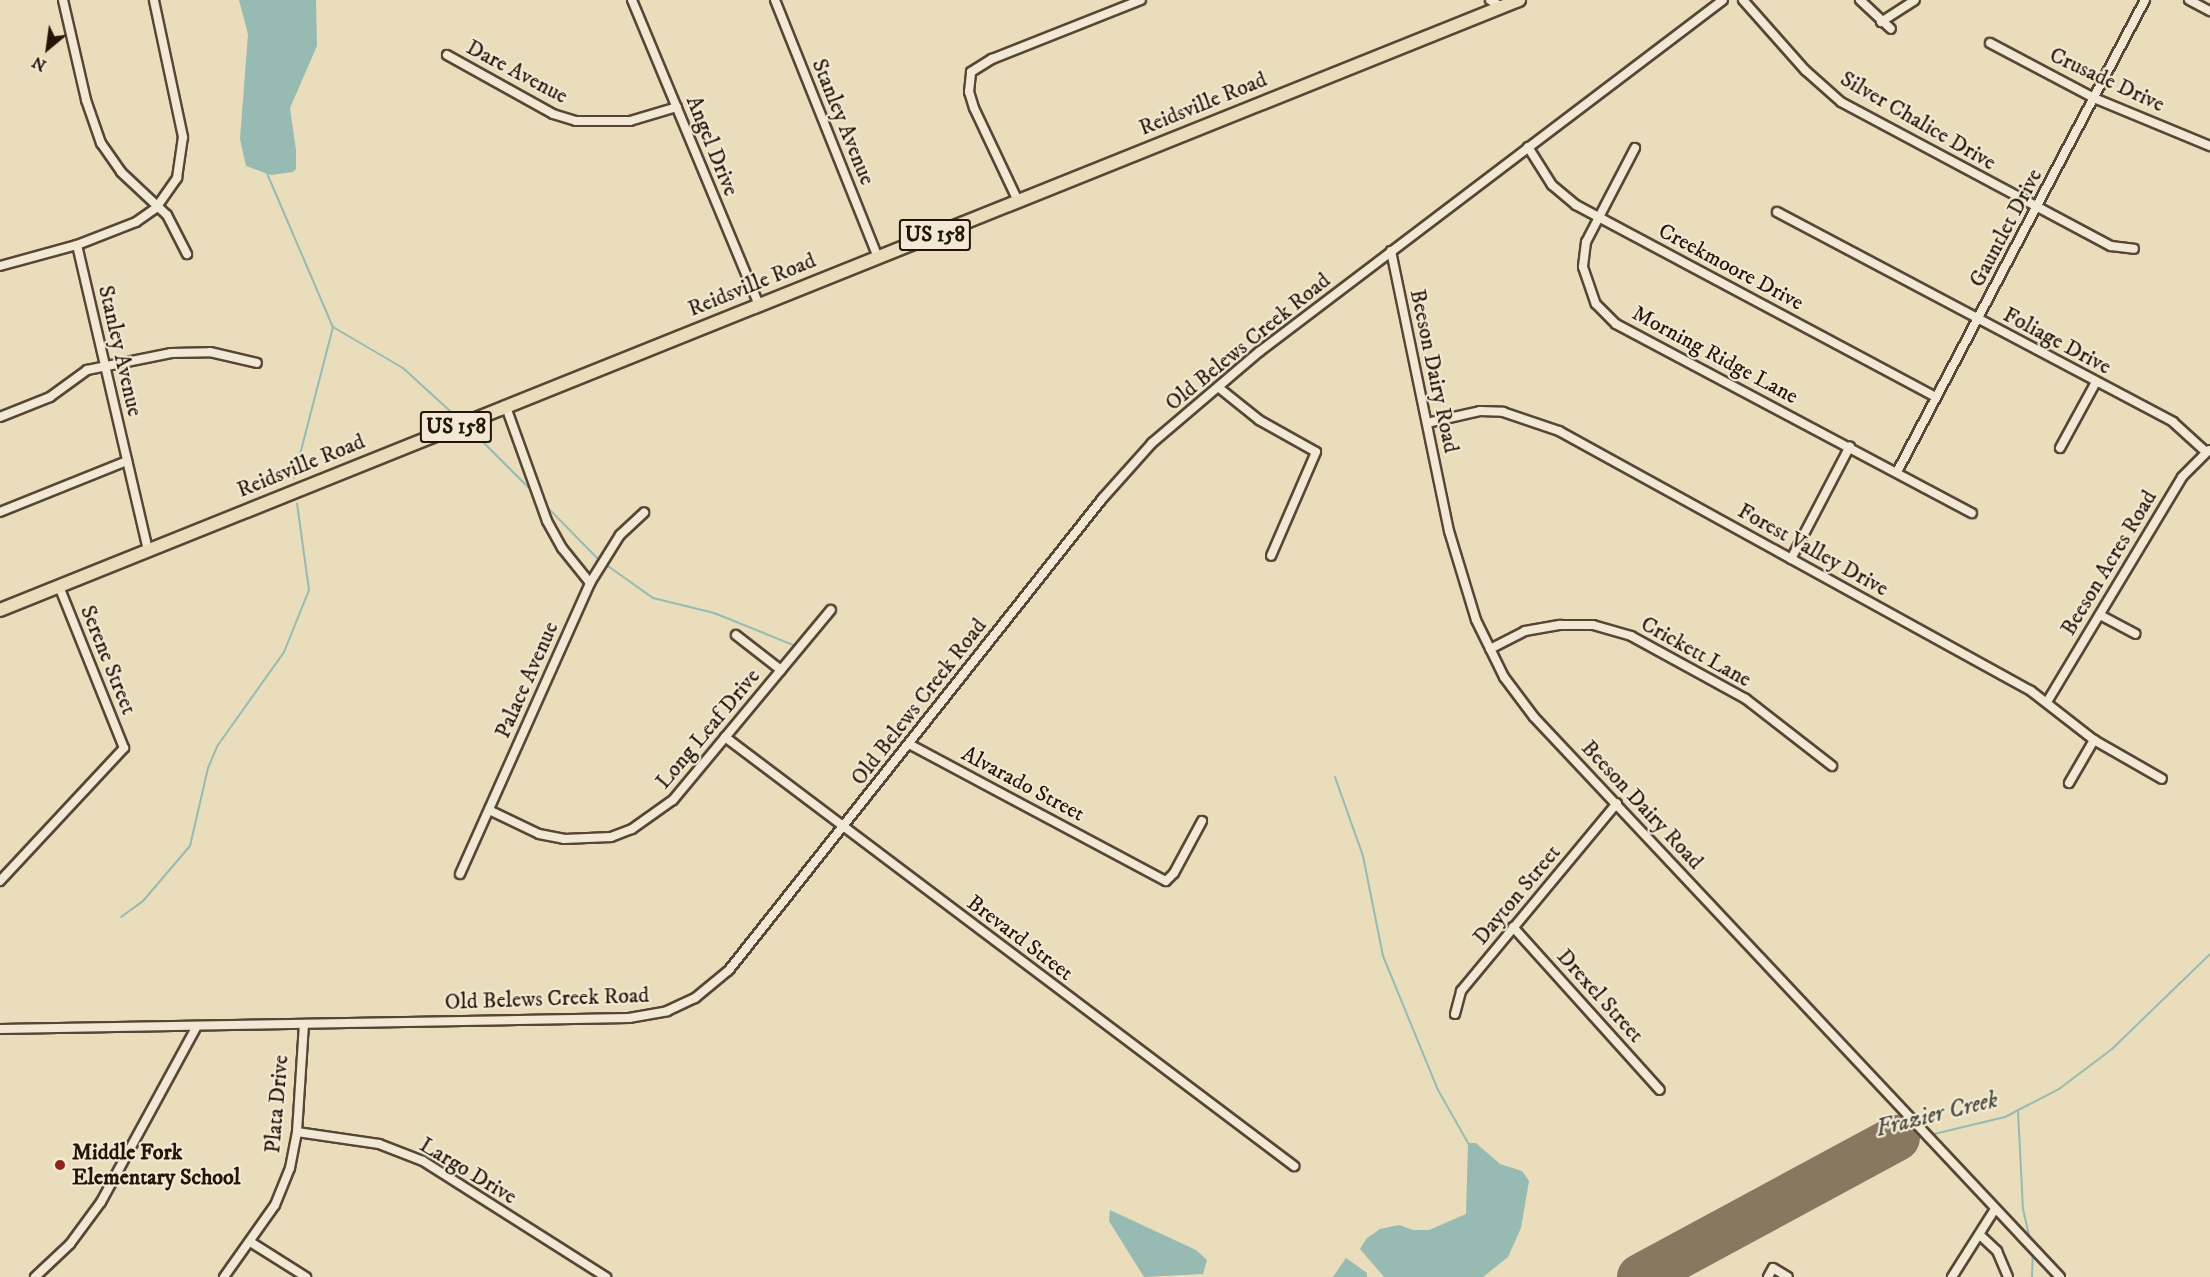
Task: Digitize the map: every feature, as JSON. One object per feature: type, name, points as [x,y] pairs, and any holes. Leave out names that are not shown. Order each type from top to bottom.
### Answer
[{"type":"highway","name":"Reidsville Road","points":[[0,609],[1519,0]]},
{"type":"street","points":[[63,0],[86,100],[101,143],[121,172],[156,208],[167,215],[187,254]]},
{"type":"street","points":[[0,266],[77,245],[136,222],[156,208],[177,178],[183,137],[154,0]]},
{"type":"street","name":"Angel Drive","points":[[632,0],[759,305]]},
{"type":"street","name":"Stanley Avenue","points":[[775,0],[878,258]]},
{"type":"street","points":[[1018,201],[974,108],[969,92],[971,72],[992,59],[1141,0]]},
{"type":"street","points":[[1490,0],[1502,7]]},
{"type":"street","name":"Old Belews Creek Road","points":[[0,1029],[629,1018],[667,1011],[695,998],[729,970],[1102,499],[1152,443],[1218,387],[1391,252],[1723,0]]},
{"type":"street","name":"Silver Chalice Drive","points":[[1743,0],[1804,70],[1841,102],[2111,246],[2134,249]]},
{"type":"street","points":[[1860,0],[1891,29]]},
{"type":"street","points":[[1881,22],[1915,0]]},
{"type":"street","name":"Gauntlet Drive","points":[[1897,472],[2145,0]]},
{"type":"street","points":[[2189,0],[2210,11]]},
{"type":"street","name":"Crusade Drive","points":[[1990,43],[2094,98],[2210,146]]},
{"type":"street","name":"Dare Avenue","points":[[447,55],[553,114],[576,121],[630,121],[677,107]]},
{"type":"street","name":"Creekmoore Drive","points":[[1528,147],[1552,185],[1576,205],[1936,397]]},
{"type":"street","name":"Morning Ridge Lane","points":[[1635,148],[1586,242],[1583,267],[1596,304],[1616,324],[1850,446],[1972,513]]},
{"type":"street","name":"Foliage Drive","points":[[1777,212],[2161,416],[2186,431],[2208,451]]},
{"type":"street","name":"Stanley Avenue","points":[[77,245],[148,550]]},
{"type":"street","name":"Beeson Dairy Road","points":[[1391,252],[1449,531],[1476,620],[1504,677],[1534,717],[2060,1277]]},
{"type":"street","points":[[0,417],[50,396],[78,374],[105,367],[188,351],[257,363]]},
{"type":"street","points":[[2060,448],[2096,382]]},
{"type":"street","points":[[1218,387],[1259,420],[1316,452],[1270,556]]},
{"type":"street","points":[[506,407],[547,521],[562,548],[590,583]]},
{"type":"street","name":"Forest Valley Drive","points":[[1426,423],[1480,411],[1526,417],[1569,436],[2047,702],[2094,740],[2162,779]]},
{"type":"street","points":[[1791,559],[1850,446]]},
{"type":"street","name":"Beeson Acres Road","points":[[2047,702],[2182,477],[2208,451]]},
{"type":"street","points":[[0,512],[127,461]]},
{"type":"street","name":"Palace Avenue","points":[[460,874],[590,583],[620,535],[644,513]]},
{"type":"street","name":"Serene Street","points":[[0,881],[124,748],[59,586]]},
{"type":"street","name":"Long Leaf Drive","points":[[489,810],[539,834],[564,839],[620,835],[673,801],[831,610]]},
{"type":"street","points":[[2100,615],[2135,634]]},
{"type":"street","name":"Crickett Lane","points":[[1490,649],[1525,631],[1560,625],[1593,625],[1631,636],[1746,699],[1832,766]]},
{"type":"street","points":[[736,635],[781,670]]},
{"type":"street","name":"Brevard Street","points":[[724,737],[1294,1166]]},
{"type":"street","points":[[2069,783],[2094,740]]},
{"type":"street","name":"Alvarado Street","points":[[909,744],[1166,881],[1174,873],[1202,821]]},
{"type":"street","name":"Dayton Street","points":[[1455,1014],[1461,991],[1617,803]]},
{"type":"street","name":"Drexel Street","points":[[1513,927],[1660,1090]]},
{"type":"street","name":"Plata Drive","points":[[224,1277],[252,1243],[275,1205],[290,1168],[297,1132],[304,1024]]},
{"type":"street","points":[[36,1277],[70,1244],[101,1202],[197,1026]]},
{"type":"street","name":"Largo Drive","points":[[297,1132],[379,1144],[423,1161],[606,1277]]},
{"type":"street","points":[[1952,1277],[1981,1236],[1995,1209]]},
{"type":"street","points":[[1981,1236],[1997,1251],[2008,1277]]},
{"type":"street","points":[[252,1243],[306,1277]]},
{"type":"street","points":[[1768,1277],[1773,1268],[1788,1277]]},
{"type":"water","points":[[239,0],[316,0],[317,46],[290,108],[296,150],[296,169],[293,172],[271,175],[246,166],[240,139],[248,34]]},
{"type":"water","points":[[1468,1143],[1476,1143],[1500,1164],[1522,1171],[1529,1181],[1521,1228],[1508,1257],[1483,1277],[1384,1277],[1360,1249],[1367,1238],[1380,1229],[1399,1225],[1413,1230],[1429,1230],[1466,1214]]},
{"type":"water","points":[[1110,1210],[1196,1250],[1207,1260],[1203,1274],[1144,1277],[1109,1221]]},
{"type":"water","points":[[1346,1258],[1367,1273],[1367,1277],[1333,1277]]},
{"type":"waterway","points":[[266,171],[333,327],[294,478]]},
{"type":"waterway","points":[[333,327],[403,368],[460,420]]},
{"type":"waterway","points":[[469,428],[534,493]]},
{"type":"waterway","points":[[121,917],[143,901],[190,846],[208,768],[218,745],[284,652],[309,590],[297,504]]},
{"type":"waterway","points":[[544,504],[600,561]]},
{"type":"waterway","points":[[605,564],[653,598],[714,613],[798,647]]},
{"type":"waterway","points":[[1335,777],[1363,856],[1383,956],[1438,1090],[1468,1143]]},
{"type":"waterway","name":"Frazier Creek","points":[[1930,1135],[2005,1117],[2059,1089],[2112,1049],[2210,954]]},
{"type":"waterway","points":[[2018,1111],[2023,1209],[2030,1240]]},
{"type":"waterway","name":"Frazier Creek","points":[[1651,1277],[1740,1234],[1861,1151],[1925,1136]]},
{"type":"waterway","points":[[2032,1277],[2033,1251]]},
{"type":"runway","points":[[1640,1277],[1897,1138]]},
{"type":"place","name":"Middle Fork Elementary School","points":[[60,1165]]}]
